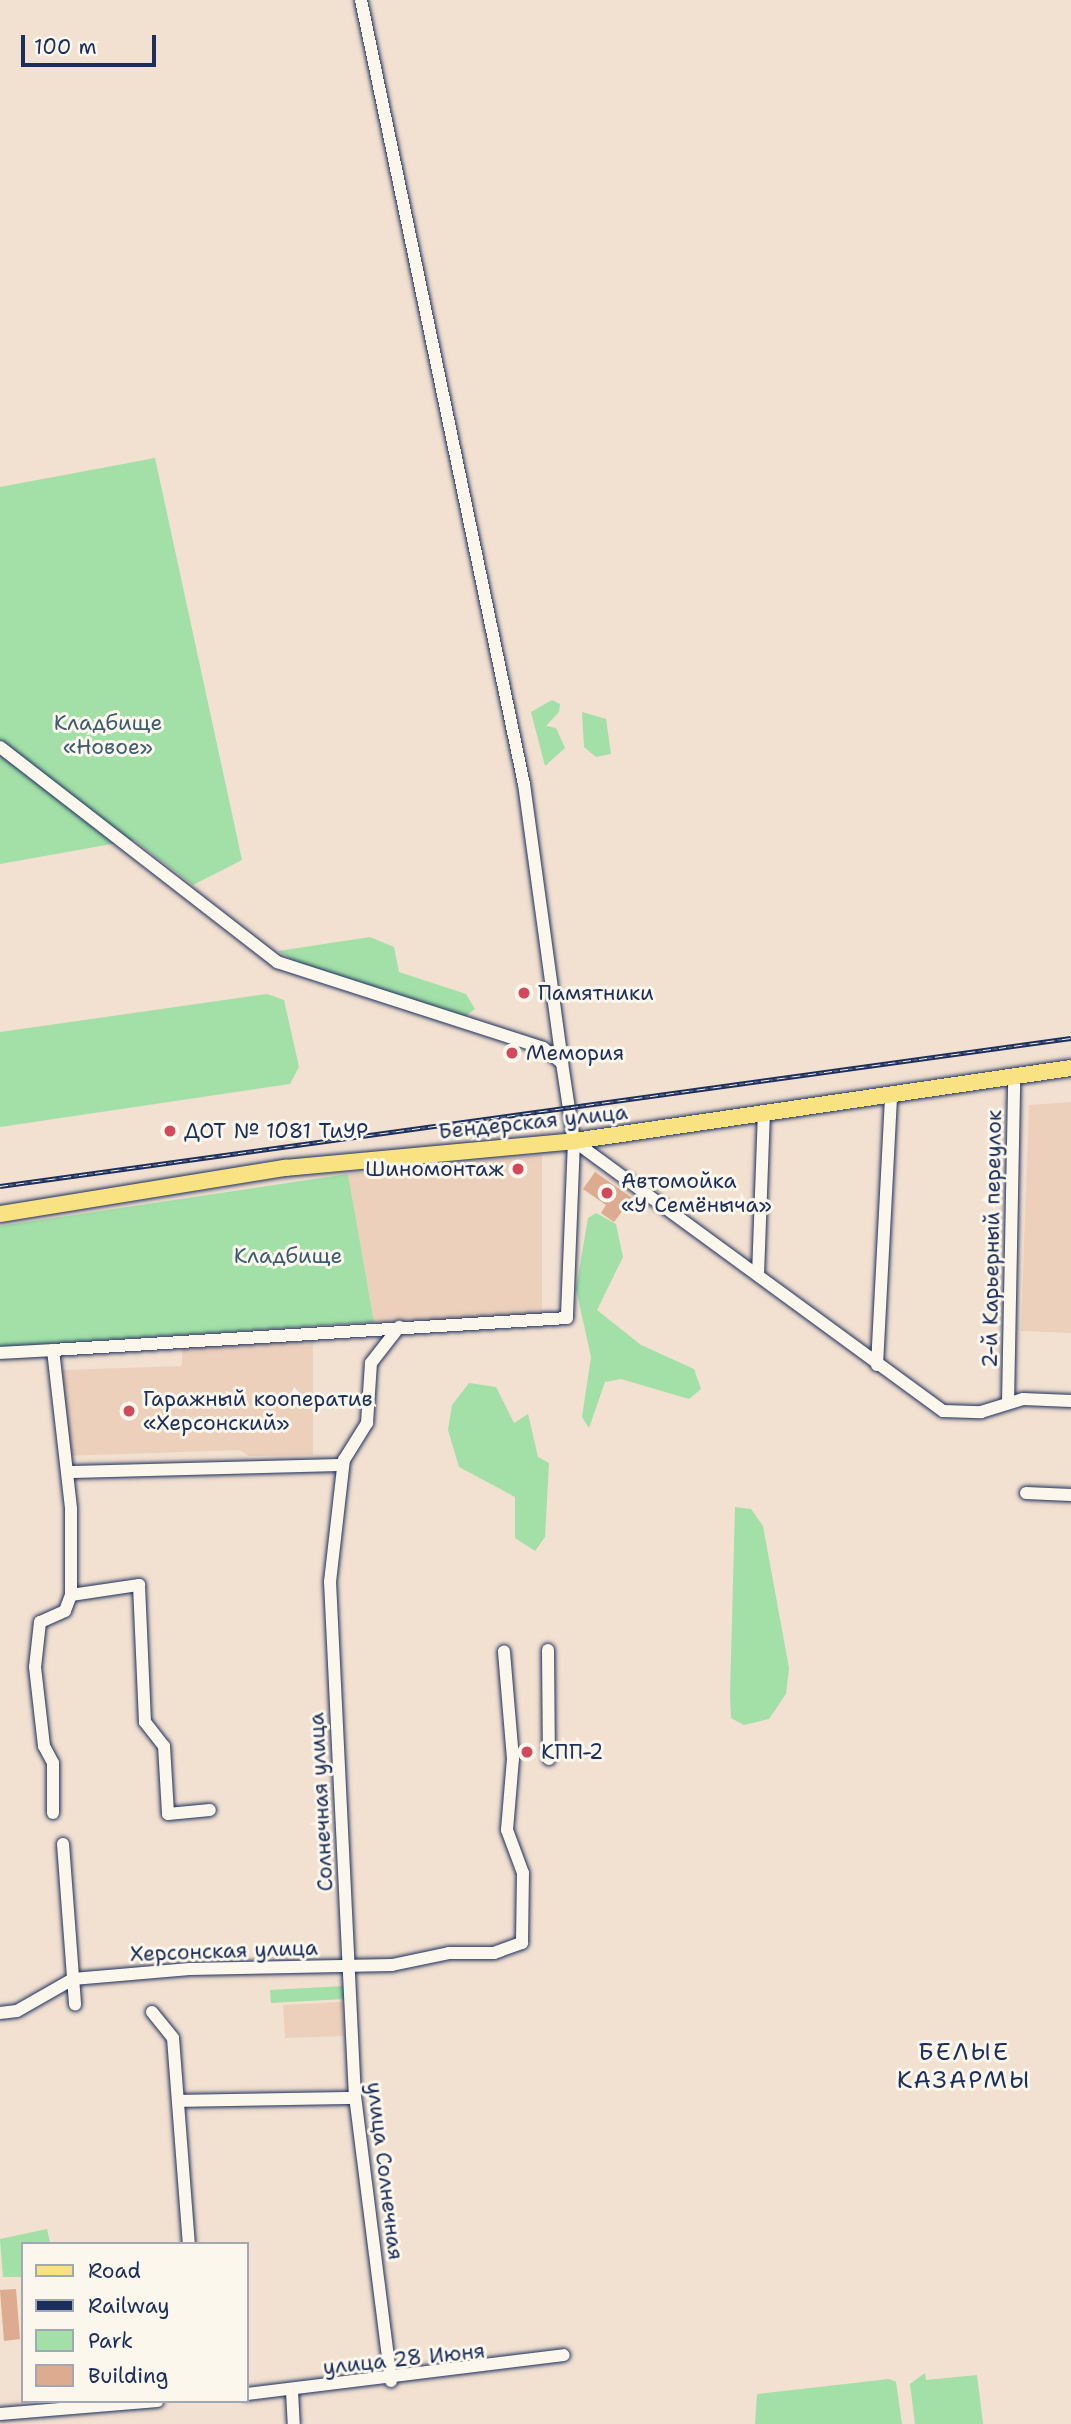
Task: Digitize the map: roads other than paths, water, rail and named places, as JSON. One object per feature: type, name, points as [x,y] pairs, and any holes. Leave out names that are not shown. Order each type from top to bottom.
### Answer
[{"type":"main road","name":"Бендерская улица","points":[[0,1214],[285,1168],[574,1141],[1071,1068]]},
{"type":"street","points":[[0,1353],[567,1318],[574,1141],[524,784],[361,0]]},
{"type":"street","points":[[0,747],[277,961],[542,1048],[562,1063]]},
{"type":"street","name":"2-й Карьерный переулок","points":[[1008,1403],[1014,1076]]},
{"type":"street","points":[[877,1365],[891,1094]]},
{"type":"street","points":[[758,1275],[764,1113]]},
{"type":"street","points":[[574,1141],[943,1411],[972,1413],[1008,1403],[1071,1401]]},
{"type":"street","points":[[69,1472],[343,1465],[367,1423],[370,1363],[398,1327]]},
{"type":"street","points":[[52,1813],[53,1763],[44,1746],[36,1667],[40,1622],[65,1611],[71,1595],[69,1472],[53,1350]]},
{"type":"street","name":"Солнечная улица","points":[[343,1465],[330,1581],[349,1966]]},
{"type":"street","points":[[1026,1493],[1071,1495]]},
{"type":"street","points":[[71,1595],[139,1585],[145,1722],[163,1746],[168,1814],[210,1810]]},
{"type":"street","points":[[548,1650],[549,1759]]},
{"type":"street","points":[[349,1966],[494,1954],[522,1943],[523,1873],[507,1829],[513,1759],[504,1651]]},
{"type":"street","points":[[63,1844],[75,2005]]},
{"type":"street","name":"Херсонская улица","points":[[73,1979],[100,1975],[349,1966]]},
{"type":"street","name":"улица Солнечная","points":[[349,1966],[355,2098],[391,2381]]},
{"type":"street","points":[[0,2013],[26,2007],[73,1979]]},
{"type":"street","points":[[152,2012],[173,2038],[189,2242]]},
{"type":"street","points":[[179,2101],[355,2098]]},
{"type":"street","name":"улица 28 Июня","points":[[248,2394],[391,2381],[564,2355]]},
{"type":"street","points":[[292,2390],[294,2424]]},
{"type":"street","points":[[0,2414],[133,2403]]},
{"type":"railway","points":[[0,1186],[1071,1038]]},
{"type":"place","name":"Памятники","points":[[524,993]]},
{"type":"place","name":"Мемория","points":[[512,1053]]},
{"type":"place","name":"ДОТ № 1081 ТиУР","points":[[170,1131]]},
{"type":"place","name":"Шиномонтаж","points":[[518,1169]]},
{"type":"place","name":"Автомойка «У Семёныча»","points":[[607,1193]]},
{"type":"place","name":"Гаражный кооператив «Херсонский»","points":[[129,1411]]},
{"type":"place","name":"КПП-2","points":[[527,1752]]},
{"type":"district","name":"БЕЛЫЕ КАЗАРМЫ","points":[[964,2067]]},
{"type":"park label","name":"Кладбище «Новое»","points":[[108,735]]},
{"type":"park label","name":"Кладбище","points":[[288,1256]]}]
